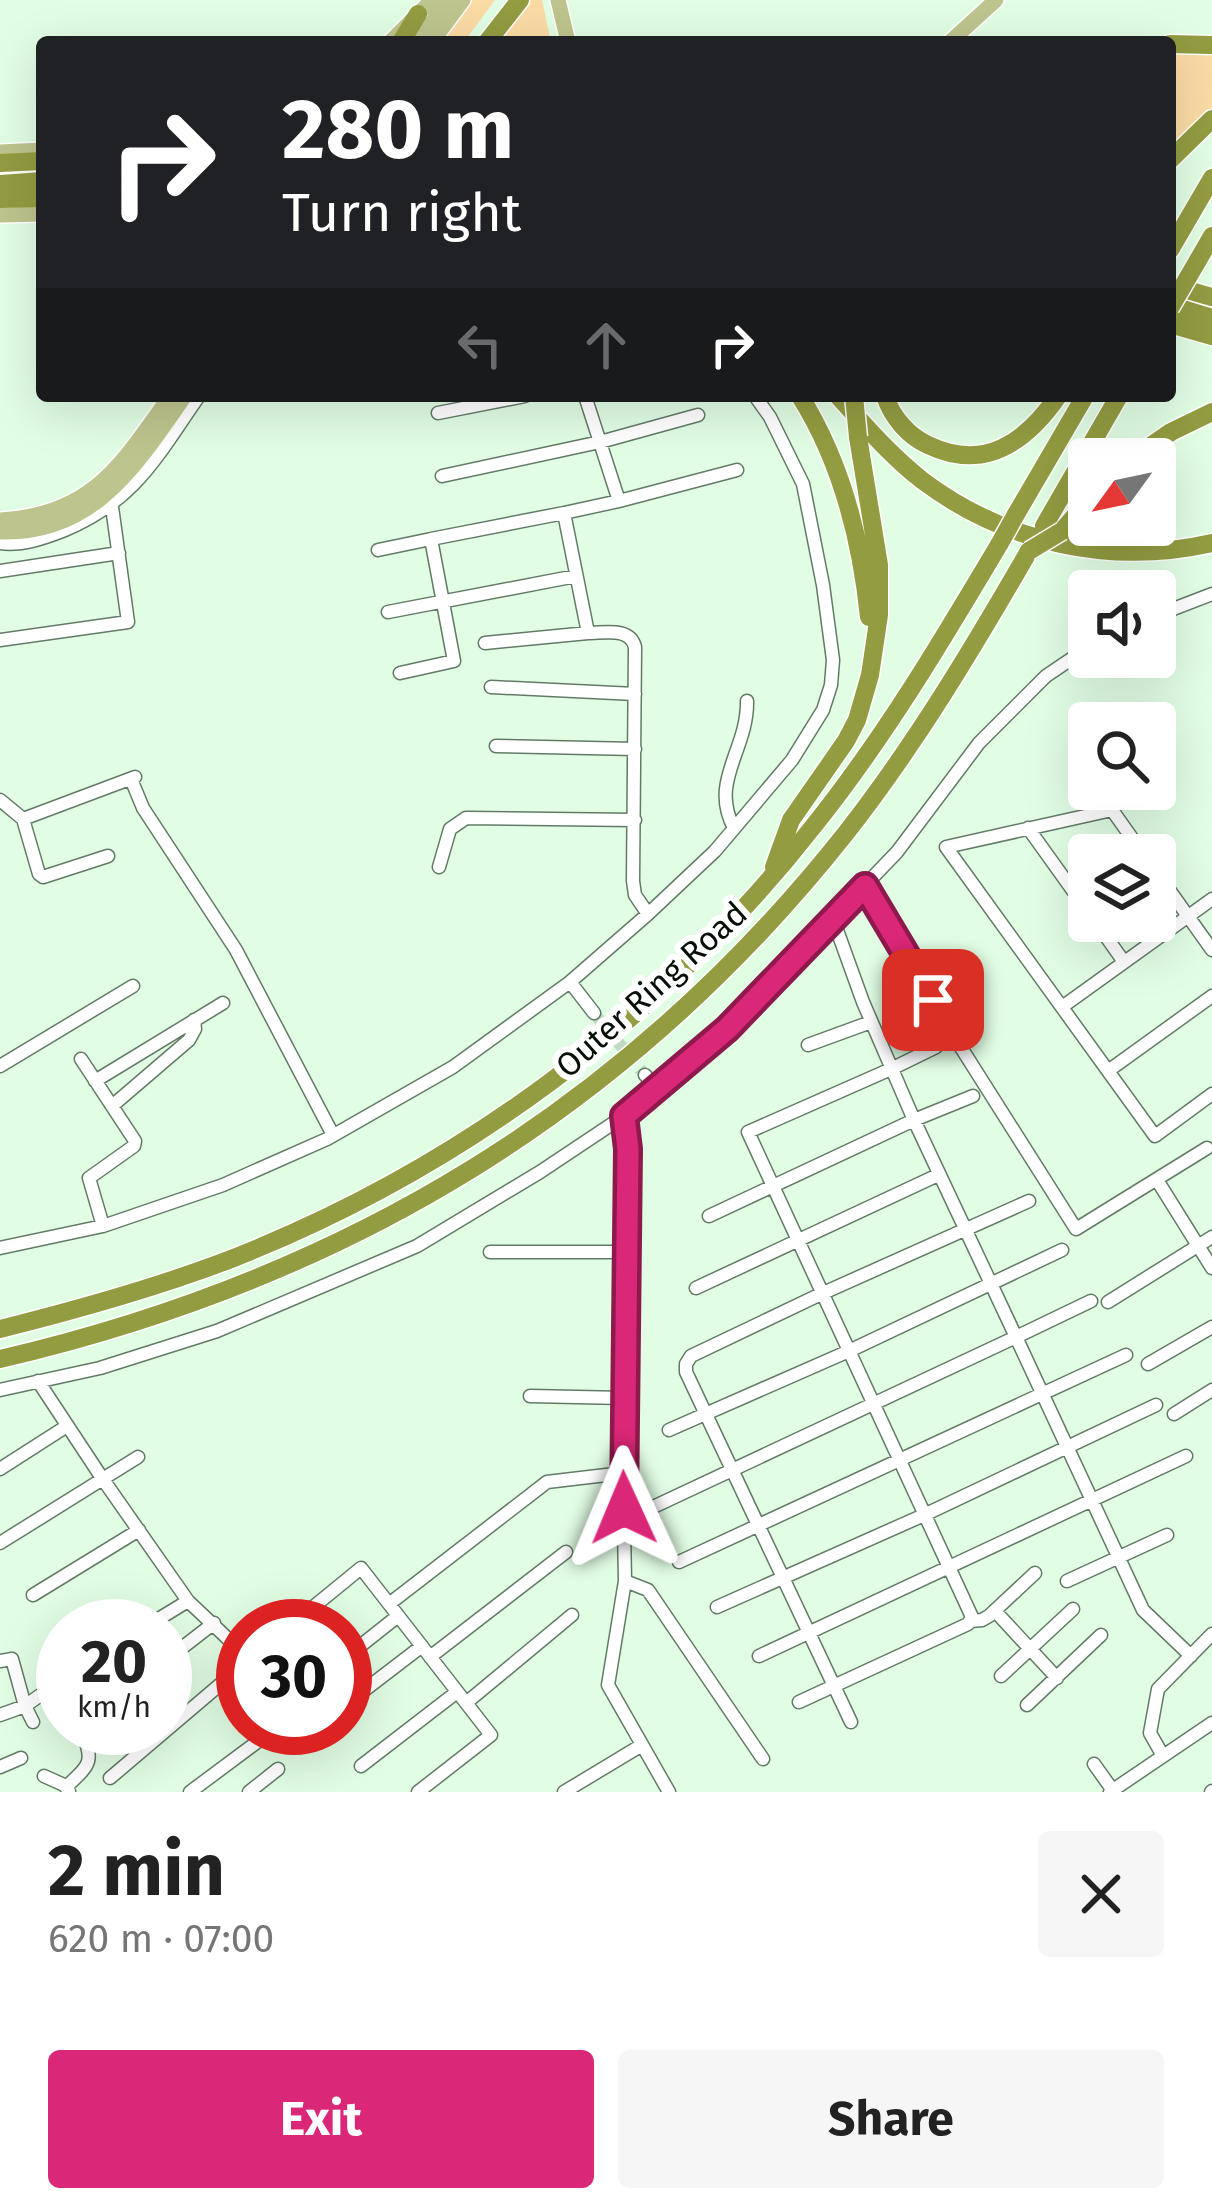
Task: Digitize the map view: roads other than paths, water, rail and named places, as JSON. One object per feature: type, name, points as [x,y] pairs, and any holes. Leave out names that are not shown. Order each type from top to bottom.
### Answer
[{"type":"highway","points":[[492,36],[520,0]]},
{"type":"highway","points":[[405,36],[425,7]]},
{"type":"highway","points":[[1176,44],[1212,45]]},
{"type":"highway","points":[[1176,154],[1212,119]]},
{"type":"highway","points":[[0,163],[36,160]]},
{"type":"highway","points":[[1176,240],[1212,178]]},
{"type":"highway","points":[[0,184],[36,181]]},
{"type":"highway","points":[[0,200],[36,198]]},
{"type":"highway","points":[[1176,296],[1212,236]]},
{"type":"highway","points":[[1176,275],[1212,285]]},
{"type":"highway","points":[[1176,287],[1212,297]]},
{"type":"highway","points":[[1176,308],[1212,318]]},
{"type":"highway","points":[[1176,326],[1212,336]]},
{"type":"highway","points":[[803,402],[844,489],[873,597]]},
{"type":"highway","points":[[843,402],[922,480],[984,519],[1068,547],[1124,552],[1212,543]]},
{"type":"highway","points":[[769,881],[791,820],[846,741],[865,698],[879,565],[855,402]]},
{"type":"highway","points":[[888,402],[918,440],[964,456],[1004,448],[1026,434],[1053,402]]},
{"type":"highway","name":"Outer Ring Road","points":[[0,1329],[118,1298],[224,1262],[378,1191],[512,1110],[644,1007],[769,881],[888,725],[1082,402]]},
{"type":"highway","name":"Outer Ring Road","points":[[0,1358],[127,1325],[277,1271],[392,1216],[498,1154],[584,1093],[662,1028],[790,900],[847,831],[911,741],[1029,551],[1053,528],[1116,402]]},
{"type":"highway","points":[[1162,438],[1212,412]]},
{"type":"highway","points":[[1053,528],[1068,516]]},
{"type":"main road","points":[[422,36],[446,0]]},
{"type":"main road","points":[[436,36],[463,0]]},
{"type":"main road","points":[[558,0],[567,36]]},
{"type":"main road","points":[[957,36],[996,0]]},
{"type":"main road","points":[[396,36],[425,7]]},
{"type":"main road","points":[[0,152],[36,150]]},
{"type":"main road","points":[[0,215],[36,214]]},
{"type":"main road","points":[[0,520],[54,510],[92,490],[123,462],[166,402]]},
{"type":"main road","points":[[0,532],[46,527],[111,493],[181,402]]},
{"type":"street","points":[[0,543],[46,538],[112,507],[151,466],[195,402]]},
{"type":"street","points":[[438,413],[494,402]]},
{"type":"street","points":[[587,402],[619,501]]},
{"type":"street","points":[[0,1248],[103,1226],[223,1185],[333,1135],[453,1067],[570,982],[715,851],[792,760],[823,710],[831,685],[833,660],[823,585],[803,484],[759,402]]},
{"type":"street","points":[[442,476],[698,415]]},
{"type":"street","points":[[378,550],[619,501],[737,470]]},
{"type":"street","points":[[0,640],[128,622],[112,507]]},
{"type":"street","points":[[564,513],[588,633]]},
{"type":"street","points":[[400,673],[454,661],[431,539]]},
{"type":"street","points":[[0,571],[119,554]]},
{"type":"street","points":[[388,612],[576,576]]},
{"type":"street","points":[[1176,608],[1212,595]]},
{"type":"street","points":[[485,643],[588,633],[633,638],[633,881],[648,914]]},
{"type":"street","points":[[0,1390],[100,1368],[217,1331],[417,1246],[624,1116],[727,1029],[897,852],[979,743],[1046,676],[1068,661]]},
{"type":"street","points":[[491,687],[635,694]]},
{"type":"street","points":[[734,828],[724,794],[746,728],[747,701]]},
{"type":"street","points":[[496,746],[635,748]]},
{"type":"street","points":[[23,819],[134,778],[143,808],[236,950],[333,1135]]},
{"type":"street","points":[[0,800],[23,819],[43,877],[108,856]]},
{"type":"street","points":[[1129,834],[1112,810],[946,847],[1155,1136],[1212,1094]]},
{"type":"street","points":[[439,867],[450,829],[466,818],[635,820]]},
{"type":"street","points":[[1028,828],[1068,884]]},
{"type":"street","points":[[865,886],[1076,1228],[1207,1148]]},
{"type":"street","points":[[1062,1007],[1212,899]]},
{"type":"street","points":[[1176,900],[1212,950]]},
{"type":"street","points":[[833,920],[871,1022],[938,1175],[1143,1610],[1191,1656]]},
{"type":"street","points":[[1110,942],[1124,962]]},
{"type":"street","points":[[570,982],[594,1013]]},
{"type":"street","points":[[0,1066],[133,986]]},
{"type":"street","points":[[1108,1071],[1212,996]]},
{"type":"street","points":[[95,1081],[223,1003]]},
{"type":"street","points":[[112,1106],[189,1040],[194,1021]]},
{"type":"street","points":[[808,1045],[871,1022]]},
{"type":"street","points":[[935,1047],[748,1135],[971,1621]]},
{"type":"street","points":[[80,1059],[135,1141],[89,1178],[103,1226]]},
{"type":"street","points":[[645,1075],[658,1089]]},
{"type":"street","points":[[709,1216],[973,1096]]},
{"type":"street","points":[[624,1116],[628,1131],[622,1473],[625,1581],[608,1685],[669,1792]]},
{"type":"street","points":[[696,1288],[938,1175]]},
{"type":"street","points":[[1156,1180],[1212,1268]]},
{"type":"street","points":[[851,1722],[686,1364],[692,1356],[821,1294],[1029,1201]]},
{"type":"street","points":[[1108,1302],[1212,1237]]},
{"type":"street","points":[[669,1430],[849,1352],[1062,1250]]},
{"type":"street","points":[[490,1252],[626,1252]]},
{"type":"street","points":[[624,1508],[651,1508],[1091,1301]]},
{"type":"street","points":[[1148,1364],[1212,1327]]},
{"type":"street","points":[[679,1562],[1126,1355]]},
{"type":"street","points":[[38,1381],[187,1599]]},
{"type":"street","points":[[1174,1414],[1212,1390]]},
{"type":"street","points":[[530,1396],[624,1397]]},
{"type":"street","points":[[717,1607],[1156,1405]]},
{"type":"street","points":[[0,1469],[67,1426]]},
{"type":"street","points":[[759,1656],[1186,1456]]},
{"type":"street","points":[[0,1544],[138,1457]]},
{"type":"street","points":[[389,1604],[547,1482],[622,1473]]},
{"type":"street","points":[[33,1595],[139,1530]]},
{"type":"street","points":[[1067,1581],[1167,1535]]},
{"type":"street","points":[[372,1687],[566,1552]]},
{"type":"street","points":[[323,1599],[361,1568],[491,1735],[418,1792]]},
{"type":"street","points":[[799,1702],[982,1620],[1035,1574]]},
{"type":"street","points":[[625,1581],[648,1590],[763,1759]]},
{"type":"street","points":[[192,1604],[214,1623],[192,1640]]},
{"type":"street","points":[[1001,1676],[1072,1609]]},
{"type":"street","points":[[995,1611],[1057,1678]]},
{"type":"street","points":[[372,1637],[398,1616]]},
{"type":"street","points":[[362,1766],[572,1616]]},
{"type":"street","points":[[1163,1756],[1150,1733],[1158,1689],[1212,1634]]},
{"type":"street","points":[[1028,1705],[1101,1635]]},
{"type":"street","points":[[0,1661],[12,1659],[33,1722]]},
{"type":"street","points":[[110,1778],[216,1688]]},
{"type":"street","points":[[0,1715],[36,1698]]},
{"type":"street","points":[[1094,1764],[1112,1791],[1212,1723]]},
{"type":"street","points":[[564,1792],[642,1745]]},
{"type":"street","points":[[44,1775],[68,1790],[91,1755]]},
{"type":"street","points":[[190,1792],[240,1755]]},
{"type":"street","points":[[0,1767],[21,1758]]},
{"type":"street","points":[[249,1792],[278,1769]]},
{"type":"tunnel","points":[[594,1013],[645,1075]]}]
